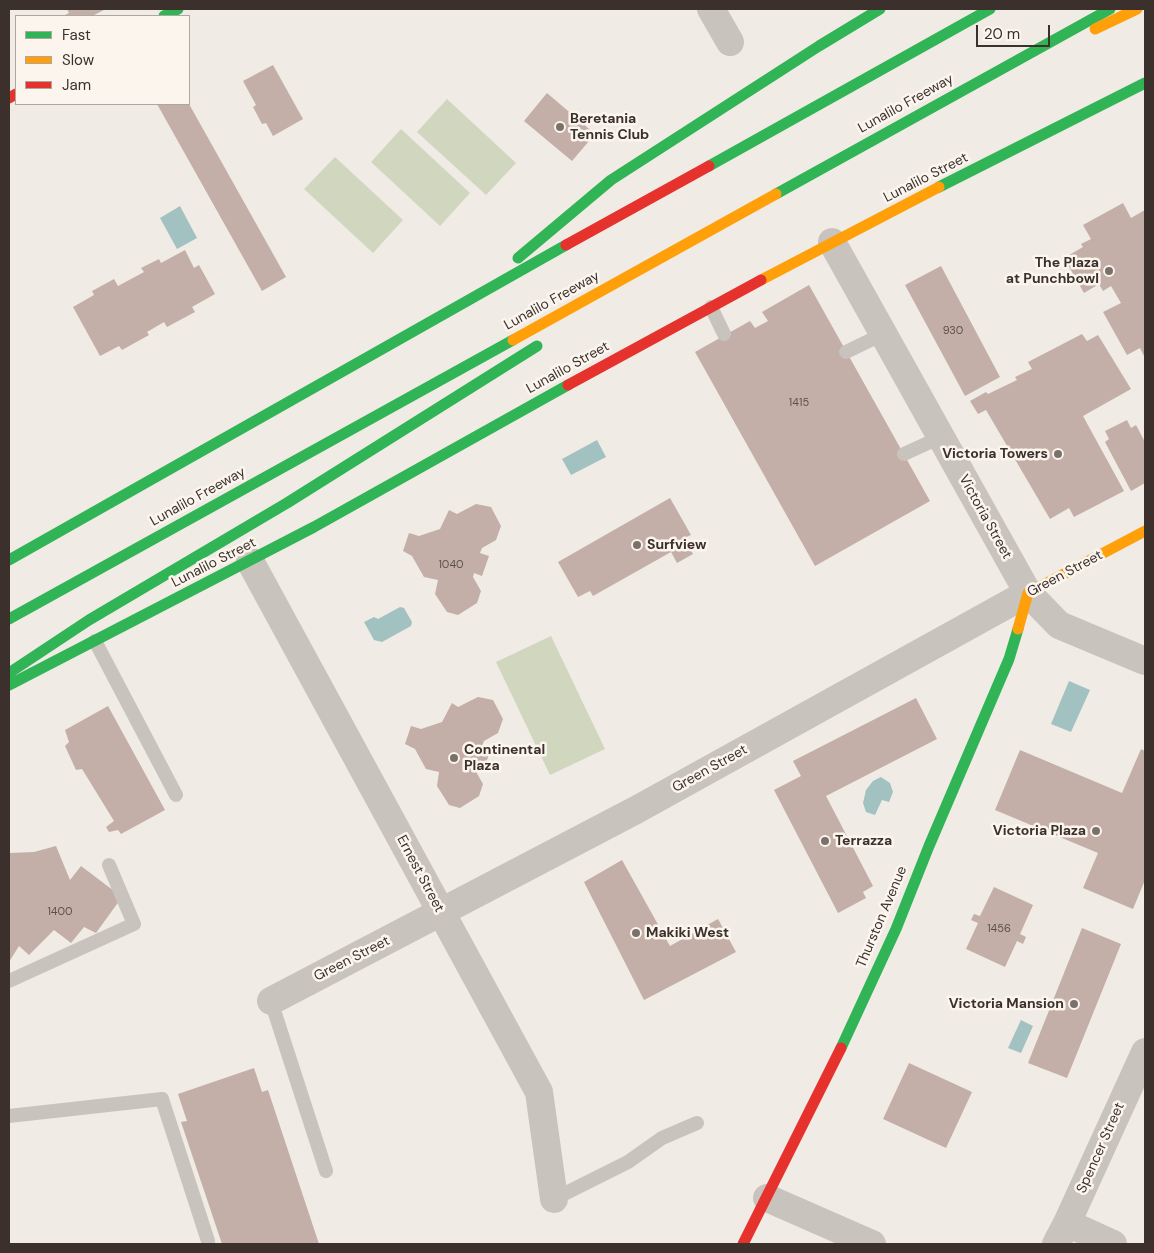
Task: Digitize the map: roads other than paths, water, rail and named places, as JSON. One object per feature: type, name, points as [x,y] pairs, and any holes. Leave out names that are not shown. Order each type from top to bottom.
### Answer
[{"type":"main road","points":[[468,300],[611,180],[880,9]]},
{"type":"main road","points":[[9,560],[468,300],[990,9]]},
{"type":"main road","name":"Lunalilo Freeway","points":[[9,619],[1110,9]]},
{"type":"main road","points":[[930,108],[1137,9]]},
{"type":"main road","name":"Lunalilo Street","points":[[9,685],[250,561],[832,242],[1145,83]]},
{"type":"main road","points":[[617,295],[803,178]]},
{"type":"main road","points":[[9,673],[89,620],[287,503],[549,338]]},
{"type":"main road","name":"Green Street","points":[[1028,594],[1145,531]]},
{"type":"main road","name":"Thurston Avenue","points":[[743,1244],[842,1046],[896,929],[929,846],[1009,659],[1028,594]]},
{"type":"street","points":[[711,9],[730,42]]},
{"type":"street","name":"Victoria Street","points":[[832,242],[1028,594],[1059,626],[1145,661]]},
{"type":"street","name":"Ernest Street","points":[[250,561],[540,1092],[554,1199]]},
{"type":"street","name":"Green Street","points":[[271,1001],[636,810],[1028,594]]},
{"type":"street","name":"Spencer Street","points":[[1061,1234],[1145,1052]]},
{"type":"street","points":[[767,1198],[872,1244]]},
{"type":"street","points":[[1061,1234],[1113,1244]]},
{"type":"lane","points":[[711,307],[724,334]]},
{"type":"lane","points":[[846,352],[883,334]]},
{"type":"lane","points":[[904,454],[941,437]]},
{"type":"lane","points":[[95,641],[176,795]]},
{"type":"lane","points":[[9,981],[134,924],[109,865]]},
{"type":"lane","points":[[271,1001],[326,1171]]},
{"type":"lane","points":[[9,1116],[162,1099],[208,1241]]},
{"type":"lane","points":[[554,1199],[628,1162],[662,1138],[697,1123]]},
{"type":"water","points":[[180,206],[197,238],[177,249],[160,218]]},
{"type":"water","points":[[597,440],[606,457],[571,475],[562,459]]},
{"type":"water","points":[[400,607],[404,608],[412,622],[411,626],[382,642],[374,640],[364,622],[374,617],[378,619]]},
{"type":"water","points":[[1069,681],[1090,690],[1071,732],[1051,724]]},
{"type":"water","points":[[881,777],[890,783],[893,792],[889,802],[882,800],[875,815],[866,812],[863,803],[866,790],[873,781]]},
{"type":"water","points":[[1021,1020],[1033,1026],[1021,1053],[1008,1048]]},
{"type":"place","name":"Beretania Tennis Club","points":[[560,127]]},
{"type":"place","name":"The Plaza at Punchbowl","points":[[1109,271]]},
{"type":"place","name":"Victoria Towers","points":[[1058,454]]},
{"type":"place","name":"Surfview","points":[[637,545]]},
{"type":"place","name":"Continental Plaza","points":[[454,758]]},
{"type":"place","name":"Victoria Plaza","points":[[1096,831]]},
{"type":"place","name":"Terrazza","points":[[825,841]]},
{"type":"place","name":"Makiki West","points":[[636,933]]},
{"type":"place","name":"Victoria Mansion","points":[[1074,1004]]}]
